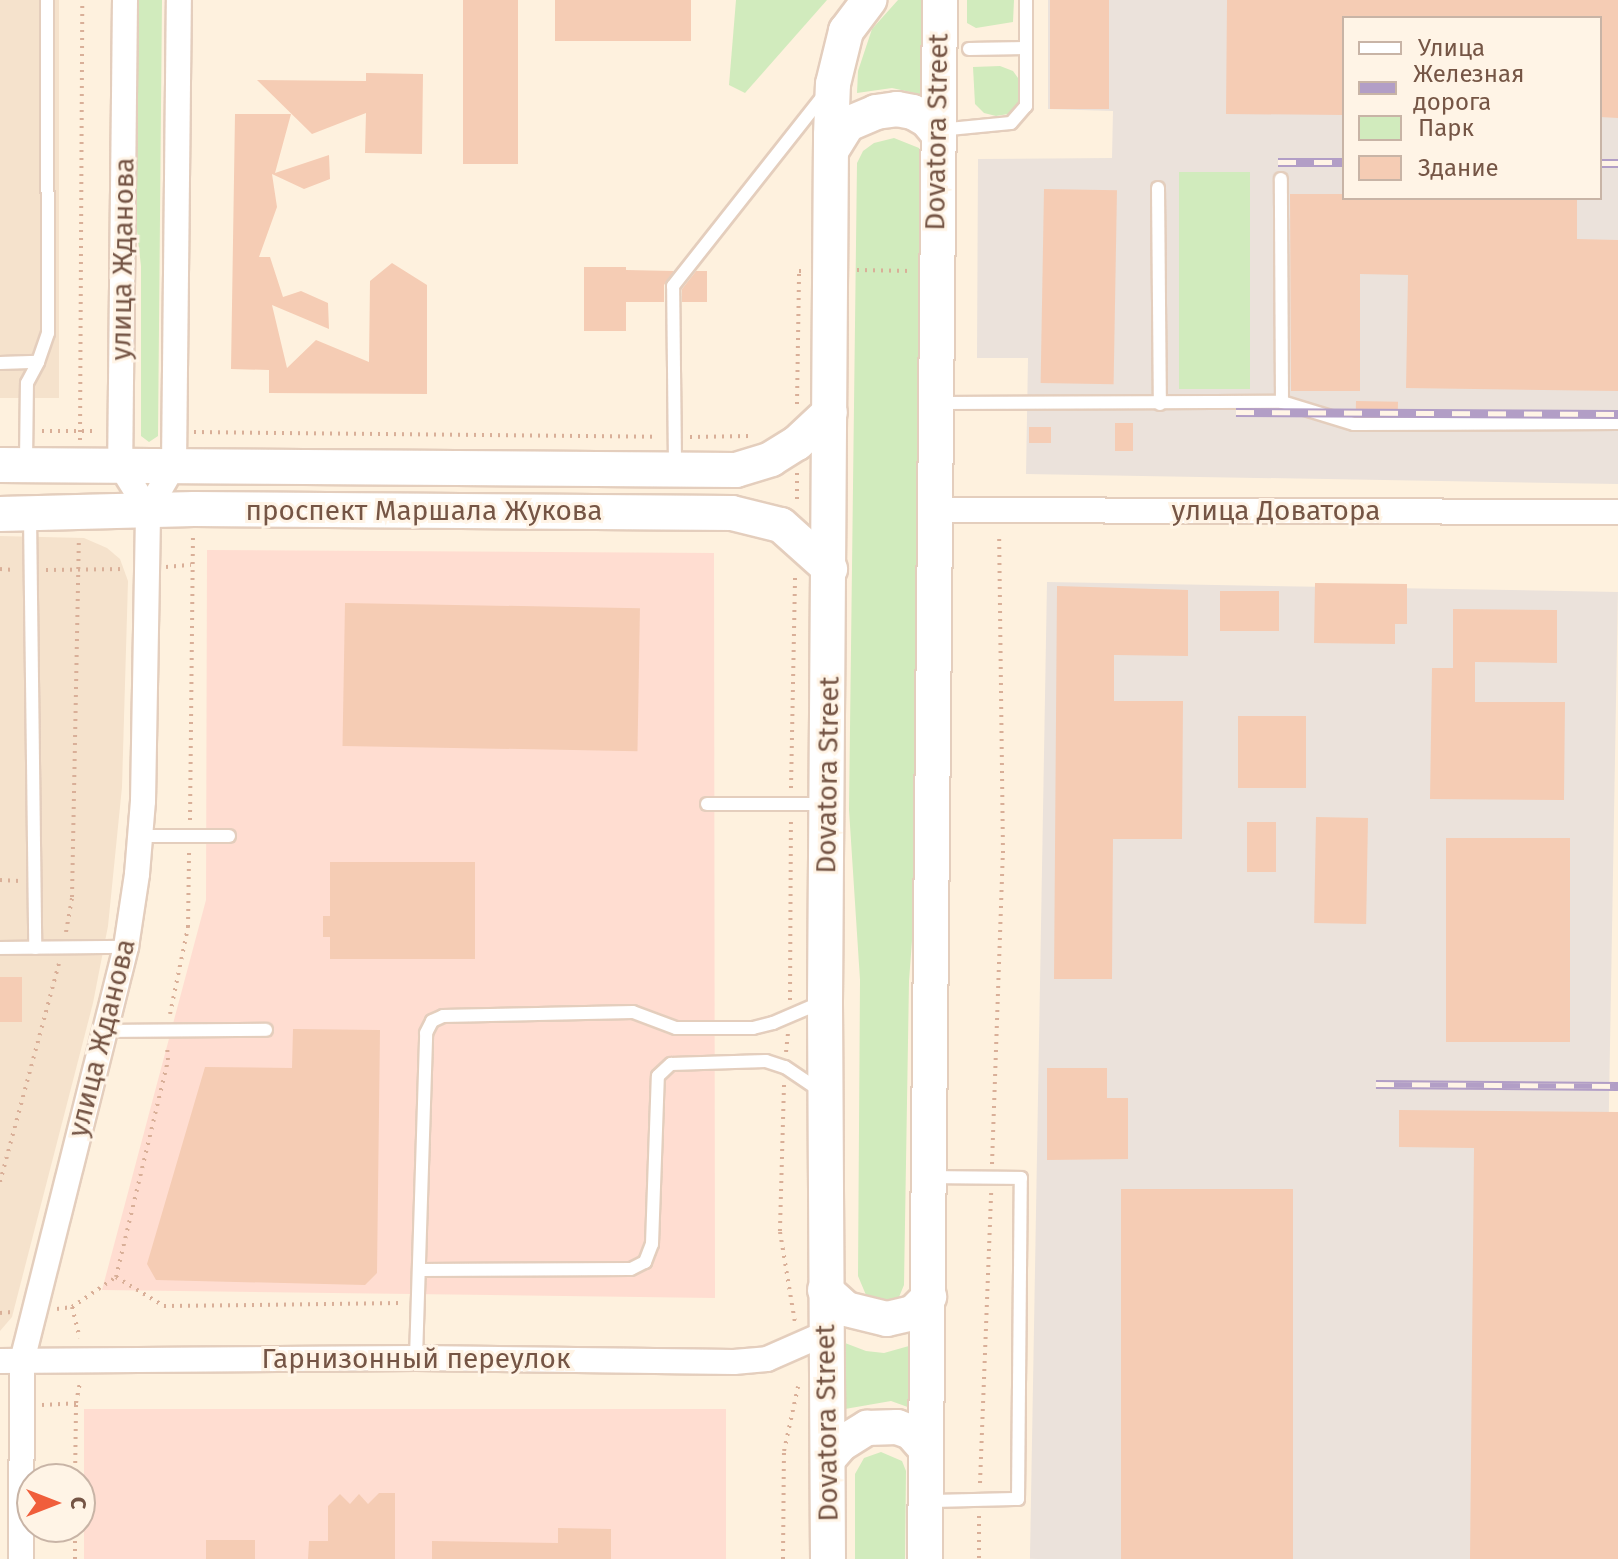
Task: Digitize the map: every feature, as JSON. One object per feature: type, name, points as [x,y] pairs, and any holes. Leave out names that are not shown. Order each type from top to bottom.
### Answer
[{"type":"street","name":"улица Жданова","points":[[120,465],[125,0]]},
{"type":"street","name":"улица Жданова","points":[[21,1559],[11,1361],[126,947],[141,836],[148,510],[174,448],[179,0]]},
{"type":"street","name":"Dovatora Street","points":[[828,1559],[828,1459],[812,1340],[825,1290],[831,151],[833,84],[846,31],[869,0]]},
{"type":"street","name":"Dovatora Street","points":[[925,1559],[936,131],[940,0]]},
{"type":"street","points":[[831,151],[848,124],[876,112],[913,112],[927,120],[936,131]]},
{"type":"street","name":"проспект Маршала Жукова","points":[[13,465],[120,465],[174,448],[675,471],[736,470],[771,459],[797,443],[830,412]]},
{"type":"street","points":[[120,465],[148,510]]},
{"type":"street","name":"проспект Маршала Жукова","points":[[15,513],[148,510],[732,513],[781,525],[830,569]]},
{"type":"street","name":"улица Доватора","points":[[933,510],[1618,512]]},
{"type":"street","points":[[825,1290],[846,1309],[887,1319],[913,1313],[929,1297]]},
{"type":"street","name":"Гарнизонный переулок","points":[[11,1361],[416,1358],[734,1362],[767,1359],[812,1340]]},
{"type":"street","points":[[828,1459],[841,1444],[867,1428],[897,1427],[911,1432],[926,1449]]},
{"type":"lane","points":[[13,465],[26,430],[27,383],[48,333],[47,0]]},
{"type":"lane","points":[[936,131],[1011,123],[1026,106],[1026,0]]},
{"type":"lane","points":[[969,49],[1026,48]]},
{"type":"lane","points":[[675,471],[673,286],[833,84]]},
{"type":"lane","points":[[1281,179],[1282,402]]},
{"type":"lane","points":[[1158,188],[1160,404]]},
{"type":"lane","points":[[0,363],[38,362]]},
{"type":"lane","points":[[935,403],[1282,402],[1354,424],[1618,423]]},
{"type":"lane","points":[[15,513],[30,570],[35,948]]},
{"type":"lane","points":[[707,804],[827,804]]},
{"type":"lane","points":[[141,836],[229,836]]},
{"type":"lane","points":[[0,948],[126,947]]},
{"type":"lane","points":[[416,1358],[426,1033],[432,1021],[443,1016],[633,1012],[676,1028],[753,1028],[825,1001]]},
{"type":"lane","points":[[105,1031],[266,1030]]},
{"type":"lane","points":[[419,1270],[631,1269],[645,1262],[652,1244],[658,1076],[671,1064],[766,1061],[785,1067],[825,1094]]},
{"type":"lane","points":[[926,1500],[979,1502],[1018,1499],[1021,1178],[929,1177]]},
{"type":"path","points":[[79,465],[82,0]]},
{"type":"path","points":[[783,1559],[784,1451],[812,1340],[780,1232],[785,1067],[790,1015],[799,271],[935,272]]},
{"type":"path","points":[[26,430],[121,431]]},
{"type":"path","points":[[174,448],[751,436]]},
{"type":"path","points":[[979,1559],[1003,853],[999,510]]},
{"type":"path","points":[[0,1182],[63,948],[72,897],[79,511]]},
{"type":"path","points":[[0,569],[147,569],[191,565]]},
{"type":"path","points":[[72,1307],[116,1277],[168,1060],[167,1030]]},
{"type":"path","points":[[116,1277],[164,1306],[418,1302]]},
{"type":"shaded area","points":[[0,0],[59,0],[59,398],[0,398]]},
{"type":"shaded area","points":[[1048,0],[1618,0],[1618,484],[1026,474],[1028,358],[977,358],[978,159],[1112,158],[1113,111],[1048,109]]},
{"type":"shaded area","points":[[0,536],[84,538],[107,548],[120,559],[128,581],[122,787],[108,926],[93,1003],[12,1317],[0,1331]]},
{"type":"shaded area","points":[[207,550],[714,553],[715,1298],[102,1290],[206,900]]},
{"type":"shaded area","points":[[1047,582],[1618,592],[1601,1559],[1030,1559]]},
{"type":"shaded area","points":[[84,1409],[726,1409],[726,1559],[84,1559],[84,1543],[96,1543],[96,1463],[84,1463]]},
{"type":"green space","points":[[135,0],[162,0],[158,436],[149,442],[141,436],[141,266],[132,188]]},
{"type":"green space","points":[[736,0],[827,0],[745,93],[729,85]]},
{"type":"green space","points":[[898,0],[928,0],[924,95],[892,88],[857,93],[858,71],[872,29]]},
{"type":"green space","points":[[967,0],[1014,0],[1013,22],[976,28],[967,23]]},
{"type":"green space","points":[[1000,66],[1013,71],[1021,82],[1022,94],[1018,106],[1008,114],[996,116],[984,113],[975,104],[973,67]]},
{"type":"green space","points":[[894,138],[919,148],[925,160],[916,887],[909,981],[904,1285],[899,1297],[888,1301],[866,1295],[858,1276],[860,980],[849,810],[857,163],[863,151],[874,143]]},
{"type":"green space","points":[[1179,172],[1250,172],[1250,389],[1179,389]]},
{"type":"green space","points":[[845,1343],[866,1351],[884,1353],[916,1344],[916,1410],[891,1401],[845,1409]]},
{"type":"green space","points":[[881,1452],[902,1461],[906,1471],[905,1559],[855,1559],[855,1474],[864,1458]]},
{"type":"building","points":[[463,0],[518,0],[518,164],[463,164]]},
{"type":"building","points":[[555,0],[691,0],[691,41],[555,41]]},
{"type":"building","points":[[1050,0],[1109,0],[1109,109],[1050,109]]},
{"type":"building","points":[[1227,0],[1618,0],[1618,118],[1602,117],[1602,16],[1342,16],[1342,115],[1226,114]]},
{"type":"building","points":[[366,73],[423,74],[422,154],[365,153],[366,113],[312,134],[257,80],[366,81]]},
{"type":"building","points":[[235,114],[291,114],[275,173],[329,155],[330,179],[304,189],[272,174],[277,207],[259,257],[270,257],[283,297],[301,291],[328,303],[329,329],[272,305],[287,368],[316,340],[369,362],[370,281],[392,263],[427,285],[427,394],[269,393],[269,370],[231,369]]},
{"type":"building","points":[[1044,189],[1117,190],[1114,384],[1041,383]]},
{"type":"building","points":[[1290,194],[1342,194],[1342,200],[1577,200],[1577,239],[1618,240],[1618,391],[1406,388],[1408,275],[1360,274],[1360,391],[1291,391]]},
{"type":"building","points":[[584,267],[674,271],[664,285],[664,302],[626,302],[626,331],[584,331]]},
{"type":"building","points":[[696,271],[707,271],[707,302],[682,302],[682,289]]},
{"type":"building","points":[[1356,401],[1398,402],[1398,416],[1356,415]]},
{"type":"building","points":[[1115,423],[1133,423],[1133,451],[1115,451]]},
{"type":"building","points":[[1029,427],[1051,427],[1051,443],[1029,443]]},
{"type":"building","points":[[1315,583],[1407,584],[1407,624],[1395,624],[1395,644],[1314,643]]},
{"type":"building","points":[[1057,586],[1188,590],[1188,656],[1114,655],[1114,701],[1183,701],[1182,839],[1113,839],[1112,979],[1054,979]]},
{"type":"building","points":[[1220,591],[1279,591],[1279,631],[1220,631]]},
{"type":"building","points":[[345,603],[640,608],[637,751],[343,746]]},
{"type":"building","points":[[1453,609],[1557,610],[1557,663],[1475,662],[1475,702],[1565,702],[1564,800],[1430,799],[1432,668],[1453,668]]},
{"type":"building","points":[[1238,716],[1306,716],[1306,788],[1238,788]]},
{"type":"building","points":[[1316,817],[1368,818],[1366,924],[1314,923]]},
{"type":"building","points":[[1247,822],[1276,822],[1276,872],[1247,872]]},
{"type":"building","points":[[1446,838],[1570,838],[1570,1042],[1446,1042]]},
{"type":"building","points":[[330,862],[475,862],[475,959],[330,959],[330,937],[323,937],[323,916],[330,916]]},
{"type":"building","points":[[0,977],[22,977],[22,1022],[0,1022]]},
{"type":"building","points":[[293,1029],[380,1030],[377,1273],[365,1285],[156,1280],[147,1264],[205,1067],[292,1068]]},
{"type":"building","points":[[1047,1068],[1107,1068],[1107,1098],[1128,1098],[1128,1159],[1047,1160]]},
{"type":"building","points":[[1399,1110],[1618,1112],[1618,1559],[1470,1559],[1474,1148],[1399,1147]]},
{"type":"building","points":[[1121,1189],[1293,1189],[1293,1559],[1121,1559]]},
{"type":"building","points":[[379,1493],[395,1493],[395,1559],[308,1559],[309,1541],[328,1541],[328,1506],[340,1494],[350,1504],[359,1494],[368,1504]]},
{"type":"building","points":[[558,1528],[611,1529],[611,1559],[432,1559],[432,1541],[558,1543]]},
{"type":"building","points":[[206,1540],[255,1540],[255,1559],[206,1559]]},
{"type":"railway","points":[[1278,162],[1342,162]]},
{"type":"railway","points":[[1602,163],[1618,163]]},
{"type":"railway","points":[[1236,412],[1618,414]]},
{"type":"railway","points":[[1376,1084],[1618,1086]]}]
